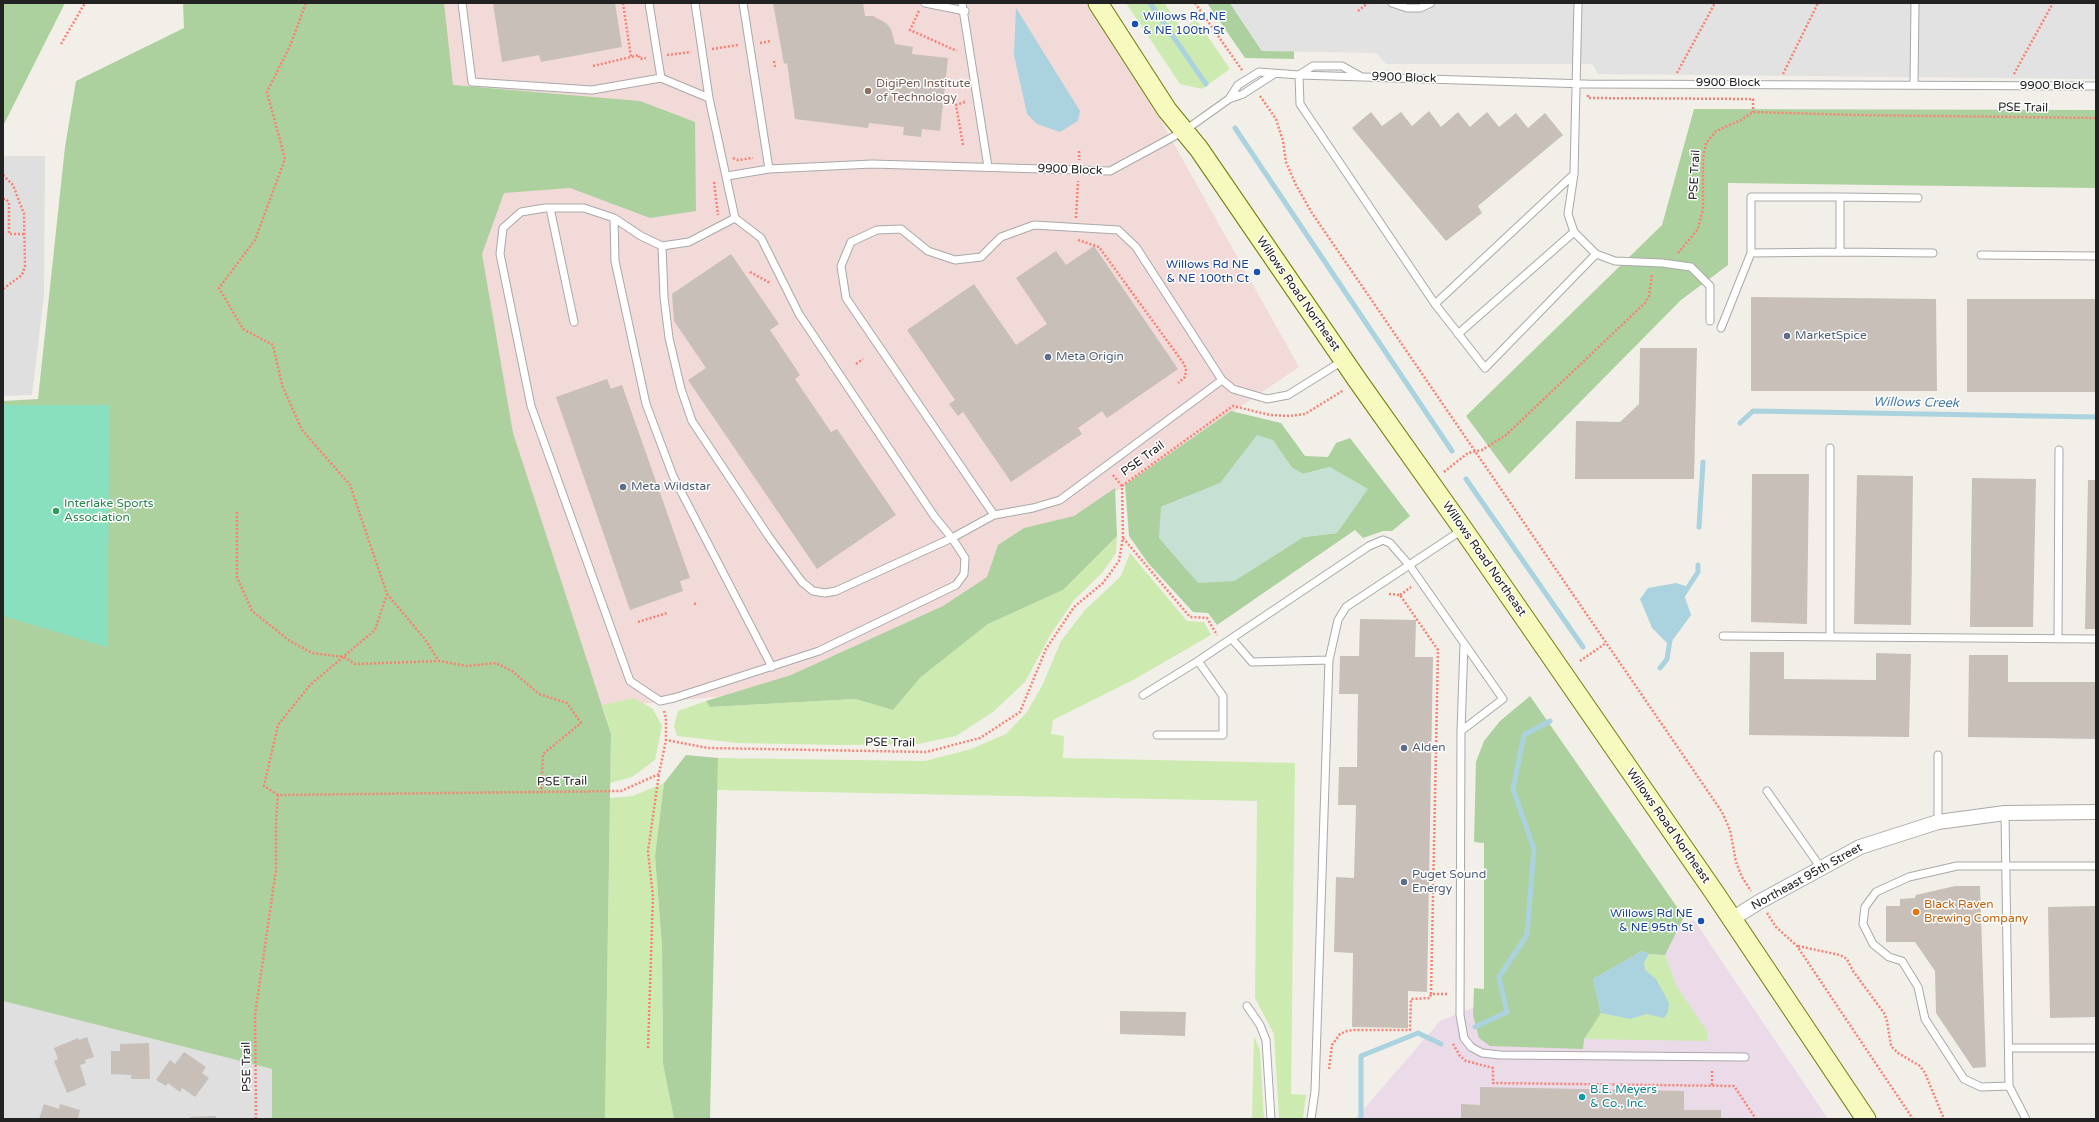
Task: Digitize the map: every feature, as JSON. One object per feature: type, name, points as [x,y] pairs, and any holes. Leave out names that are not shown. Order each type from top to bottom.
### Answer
[{"type":"main road","name":"Willows Road Northeast","points":[[1098,3],[1168,110],[1463,528],[1732,919],[1866,1119]]},
{"type":"street","name":"Northeast 95th Street","points":[[1732,919],[1860,847],[1938,822],[2005,813],[2096,812]]},
{"type":"lane","points":[[462,3],[472,82],[592,90],[661,78],[709,98]]},
{"type":"lane","points":[[649,3],[661,78]]},
{"type":"lane","points":[[695,3],[709,98],[735,218],[761,238],[799,314],[934,516],[952,538],[965,558],[964,574],[956,585],[819,651],[674,698],[660,700],[630,681],[531,406],[500,254],[503,228],[520,212],[550,208],[584,208],[614,218],[641,236],[662,246],[689,242],[735,218]]},
{"type":"lane","points":[[743,3],[768,169]]},
{"type":"lane","points":[[925,3],[965,11]]},
{"type":"lane","points":[[962,3],[965,11],[988,167]]},
{"type":"lane","points":[[1392,3],[1407,8],[1420,8],[1431,3]]},
{"type":"lane","points":[[1578,3],[1574,174],[1568,214],[1574,232],[1596,254],[1615,261],[1662,263],[1691,267],[1710,286],[1710,321]]},
{"type":"lane","points":[[1914,85],[1915,3]]},
{"type":"lane","name":"9900 Block","points":[[727,176],[768,169],[872,164],[1110,171],[1184,131],[1229,99],[1238,85],[1259,72],[1299,75],[1313,66],[1342,66],[1362,77],[1576,83],[2096,86]]},
{"type":"lane","points":[[1229,99],[1244,94],[1274,74]]},
{"type":"lane","points":[[1299,75],[1300,104],[1435,304],[1485,368],[1596,254]]},
{"type":"lane","points":[[1435,304],[1574,174]]},
{"type":"lane","points":[[1721,328],[1751,253],[1751,197],[1918,198]]},
{"type":"lane","points":[[1840,198],[1840,252]]},
{"type":"lane","points":[[550,208],[574,322]]},
{"type":"lane","points":[[614,218],[615,261],[646,404],[673,476],[772,667]]},
{"type":"lane","points":[[994,515],[846,298],[841,266],[851,242],[877,230],[901,229],[928,251],[955,260],[981,257],[1001,237],[1034,225],[1118,230],[1136,247],[1222,380],[1233,389],[1267,399],[1288,395],[1344,360]]},
{"type":"lane","points":[[1458,334],[1574,232]]},
{"type":"lane","points":[[662,246],[664,297],[669,338],[681,389],[692,421],[769,537],[802,582],[813,591],[825,593],[836,591],[952,538],[994,515],[1033,508],[1060,500],[1222,380]]},
{"type":"lane","points":[[1751,253],[1933,253]]},
{"type":"lane","points":[[1981,255],[2096,256]]},
{"type":"lane","points":[[1830,448],[1830,637]]},
{"type":"lane","points":[[2058,639],[2059,450]]},
{"type":"lane","points":[[1311,1119],[1315,1091],[1329,660],[1338,620],[1346,607],[1410,566],[1463,528]]},
{"type":"lane","points":[[1143,695],[1232,639],[1376,542],[1383,540],[1390,543],[1410,566],[1503,699],[1461,731]]},
{"type":"lane","points":[[1723,636],[2096,639]]},
{"type":"lane","points":[[1232,639],[1252,662],[1329,660]]},
{"type":"lane","points":[[1464,644],[1461,731],[1460,1015],[1464,1038],[1471,1047],[1482,1053],[1500,1055],[1745,1057]]},
{"type":"lane","points":[[1157,735],[1223,735],[1222,696],[1198,661]]},
{"type":"lane","points":[[1938,755],[1938,822]]},
{"type":"lane","points":[[1767,791],[1821,868]]},
{"type":"lane","points":[[2005,813],[2009,1086],[2026,1119]]},
{"type":"lane","points":[[2009,1086],[1981,1087],[1964,1079],[1925,1019],[1918,987],[1902,961],[1889,956],[1873,944],[1863,924],[1865,907],[1876,892],[1909,877],[1957,866],[2096,866]]},
{"type":"lane","points":[[1247,1006],[1260,1025],[1266,1040],[1271,1119]]},
{"type":"lane","points":[[2009,1048],[2096,1048]]},
{"type":"path","points":[[61,44],[84,3]]},
{"type":"path","points":[[306,3],[290,46],[267,92],[285,159],[255,240],[219,288],[243,329],[273,345],[282,385],[302,430],[350,485],[387,594],[424,638],[439,661]]},
{"type":"path","points":[[623,3],[631,57]]},
{"type":"path","points":[[1195,3],[1242,70]]},
{"type":"path","points":[[1358,11],[1368,3]]},
{"type":"path","points":[[1667,98],[1672,83],[1714,3]]},
{"type":"path","points":[[1588,98],[1753,99],[1778,84],[1818,3]]},
{"type":"path","points":[[2008,85],[2053,3]]},
{"type":"path","points":[[919,10],[910,30],[927,39],[957,50],[958,57]]},
{"type":"path","points":[[761,43],[771,41]]},
{"type":"path","points":[[716,48],[738,45]]},
{"type":"path","points":[[665,55],[691,52]]},
{"type":"path","points":[[593,66],[639,55],[640,60],[646,58]]},
{"type":"path","points":[[774,61],[775,67]]},
{"type":"path","points":[[962,144],[956,105],[965,102],[964,95]]},
{"type":"path","points":[[1263,99],[1276,119],[1283,141],[1286,162],[1296,185],[1312,213],[1722,812],[1730,830],[1736,862],[1748,886]]},
{"type":"path","points":[[1753,99],[1753,112]]},
{"type":"path","name":"PSE Trail","points":[[1431,482],[1468,453],[1482,450],[1506,435],[1645,303],[1649,296],[1653,269],[1676,256],[1698,229],[1703,209],[1703,159],[1706,143],[1716,131],[1741,120],[1753,112],[2096,118]]},
{"type":"path","points":[[1079,151],[1076,227],[1078,240],[1099,247],[1184,364],[1186,370],[1185,377],[1178,383]]},
{"type":"path","points":[[731,156],[738,160],[753,158]]},
{"type":"path","points":[[3,175],[14,185],[24,214],[25,266],[22,275],[3,289]]},
{"type":"path","points":[[713,176],[718,215]]},
{"type":"path","points":[[3,199],[6,199],[9,203],[9,234],[24,234]]},
{"type":"path","points":[[750,272],[773,284]]},
{"type":"path","points":[[856,364],[863,359]]},
{"type":"path","name":"PSE Trail","points":[[666,740],[708,748],[926,752],[980,738],[1020,712],[1046,649],[1074,607],[1102,582],[1119,561],[1123,537],[1122,486],[1233,406],[1270,415],[1290,416],[1305,414],[1358,380]]},
{"type":"path","points":[[237,512],[237,577],[252,611],[290,641],[312,653],[344,657],[355,664],[439,661],[467,666],[496,663],[512,671],[539,694],[567,704],[581,723],[543,754],[541,792]]},
{"type":"path","points":[[1123,537],[1190,617],[1207,618],[1218,637],[1232,639]]},
{"type":"path","points":[[1400,595],[1412,587]]},
{"type":"path","points":[[1328,1076],[1332,1045],[1340,1034],[1347,1030],[1410,1030],[1411,999],[1430,998],[1432,994],[1438,650],[1400,595],[1390,593],[1384,597]]},
{"type":"path","points":[[278,795],[264,786],[278,725],[310,685],[375,630],[387,594]]},
{"type":"path","points":[[694,604],[698,602]]},
{"type":"path","points":[[638,622],[667,613]]},
{"type":"path","points":[[1580,661],[1606,643]]},
{"type":"path","points":[[648,1048],[653,897],[648,851],[659,774],[666,740],[666,718]]},
{"type":"path","name":"PSE Trail","points":[[256,1119],[255,1015],[276,870],[276,822],[278,795],[621,791],[659,774]]},
{"type":"path","points":[[1769,916],[1776,926],[1797,946],[1913,1119]]},
{"type":"path","points":[[1797,946],[1840,955],[1847,959],[1853,971],[1884,1013],[1888,1021],[1891,1046],[1898,1054],[1920,1066],[1925,1073],[1944,1119]]},
{"type":"path","points":[[1432,994],[1448,994],[1448,1002]]},
{"type":"path","points":[[1452,1041],[1460,1056],[1466,1061],[1493,1068],[1493,1083],[1734,1086],[1756,1119]]},
{"type":"path","points":[[1712,1071],[1712,1086]]},
{"type":"shaded area","points":[[424,3],[1095,3],[1299,367],[831,686],[554,712]]},
{"type":"shaded area","points":[[1230,3],[2096,3],[2096,79],[1598,74],[1592,64],[1386,64],[1376,53],[1262,51]]},
{"type":"shaded area","points":[[3,156],[45,156],[44,295],[32,395],[3,396]]},
{"type":"shaded area","points":[[1694,920],[1828,1119],[1355,1119],[1440,1021]]},
{"type":"shaded area","points":[[3,1001],[272,1069],[272,1119],[3,1119]]},
{"type":"green space","points":[[3,3],[65,3],[3,126]]},
{"type":"green space","points":[[183,3],[444,3],[453,85],[640,101],[695,122],[696,211],[650,218],[570,188],[504,193],[482,254],[513,433],[611,734],[605,1119],[272,1119],[272,1069],[3,1001],[3,401],[38,399],[65,147],[76,81],[184,28]]},
{"type":"green space","points":[[1126,3],[1166,3],[1165,4],[1182,30],[1196,19],[1230,69],[1202,89],[1180,84]]},
{"type":"green space","points":[[1207,3],[1230,3],[1262,51],[1294,51],[1294,59],[1245,58]]},
{"type":"green space","points":[[1694,109],[2096,110],[2096,188],[1728,183],[1728,265],[1681,300],[1509,474],[1466,416],[1662,225]]},
{"type":"green space","name":"Interlake Sports Association","points":[[3,405],[110,405],[107,647],[3,616]]},
{"type":"green space","points":[[1231,411],[1281,423],[1305,456],[1328,457],[1336,443],[1350,438],[1410,516],[1392,531],[1383,531],[1363,538],[1355,530],[1217,625],[1208,613],[1193,612],[1148,563],[1129,536],[1125,485]],"holes":[[[1273,441],[1292,468],[1303,474],[1330,467],[1337,533],[1303,537],[1234,581],[1161,507],[1221,483]]]},
{"type":"green space","points":[[1257,435],[1273,440],[1292,468],[1303,474],[1330,467],[1368,489],[1337,533],[1303,537],[1234,581],[1198,583],[1159,538],[1161,507],[1220,483]]},
{"type":"green space","points":[[1115,488],[1117,536],[1063,590],[988,624],[921,677],[893,710],[855,699],[710,707],[706,701],[791,675],[943,606],[987,577],[998,545],[1024,528],[1074,516]]},
{"type":"green space","points":[[1117,536],[1116,553],[1102,573],[1074,600],[1051,634],[1025,682],[993,712],[956,736],[918,744],[840,745],[738,743],[677,736],[674,726],[678,711],[706,701],[711,707],[855,699],[893,710],[921,677],[988,624],[1063,590]]},
{"type":"green space","points":[[1130,553],[1187,621],[1204,622],[1211,635],[1135,679],[1053,720],[1051,734],[1064,736],[1063,758],[1295,763],[1291,1094],[1306,1095],[1303,1119],[1279,1119],[1274,1034],[1255,998],[1257,801],[717,790],[718,758],[925,761],[971,749],[1006,734],[1027,712],[1043,684],[1061,641],[1085,610],[1121,576]]},
{"type":"green space","points":[[1530,696],[1684,917],[1665,955],[1649,954],[1642,951],[1593,979],[1601,1013],[1584,1039],[1583,1049],[1490,1046],[1479,1038],[1473,1015],[1474,988],[1484,989],[1484,843],[1474,842],[1476,762],[1484,741],[1500,721]]},
{"type":"green space","points":[[634,698],[653,709],[662,726],[655,760],[632,777],[610,783],[611,734],[602,705]]},
{"type":"green space","points":[[686,755],[718,758],[710,1119],[674,1119],[663,1064],[662,946],[655,856],[664,783]]},
{"type":"green space","points":[[664,783],[655,856],[662,946],[663,1064],[674,1119],[605,1119],[610,798],[633,796]]},
{"type":"green space","points":[[1649,954],[1665,955],[1677,987],[1707,1031],[1708,1041],[1584,1039],[1601,1013],[1630,1019],[1647,1014],[1656,979],[1645,970],[1644,962]]},
{"type":"green space","points":[[1254,1036],[1260,1051],[1264,1119],[1252,1119]]},
{"type":"water","points":[[1016,8],[1080,111],[1078,121],[1060,132],[1037,124],[1027,114],[1014,55]]},
{"type":"water","points":[[1676,583],[1689,587],[1685,597],[1691,615],[1669,645],[1652,628],[1640,599],[1648,588]]},
{"type":"water","points":[[1642,951],[1649,954],[1644,962],[1645,970],[1656,979],[1669,1003],[1668,1012],[1664,1018],[1647,1014],[1630,1019],[1601,1013],[1593,979]]},
{"type":"building","points":[[493,3],[615,3],[622,47],[541,62],[539,55],[502,62]]},
{"type":"building","name":"DigiPen Institute of Technology","points":[[773,3],[863,3],[865,16],[873,16],[886,23],[891,29],[895,44],[913,47],[912,54],[948,58],[940,131],[922,129],[921,137],[903,135],[904,127],[869,123],[868,128],[795,119],[787,63],[784,64]]},
{"type":"building","points":[[1429,111],[1441,127],[1458,112],[1470,127],[1487,112],[1499,127],[1516,113],[1528,128],[1545,113],[1563,135],[1478,206],[1482,213],[1446,241],[1352,128],[1371,112],[1382,126],[1401,112],[1412,126]]},
{"type":"building","name":"Meta Origin","points":[[1094,246],[1178,369],[1107,418],[1102,411],[1078,428],[1082,434],[1011,482],[963,412],[958,416],[949,404],[955,400],[907,330],[974,284],[1016,345],[1047,324],[1016,278],[1056,251],[1066,265]]},
{"type":"building","points":[[731,254],[779,324],[770,330],[800,375],[795,379],[831,432],[837,429],[896,515],[817,569],[688,380],[706,368],[674,321],[672,294]]},
{"type":"building","points":[[1751,297],[1936,299],[1937,391],[1751,391]]},
{"type":"building","points":[[1967,299],[2096,299],[2096,392],[1967,392]]},
{"type":"building","points":[[1640,348],[1697,348],[1694,479],[1575,479],[1576,421],[1620,422],[1639,404]]},
{"type":"building","name":"Meta Wildstar","points":[[607,379],[611,389],[622,385],[690,578],[680,581],[683,591],[630,610],[556,397]]},
{"type":"building","points":[[1752,474],[1809,474],[1807,624],[1751,622]]},
{"type":"building","points":[[1857,475],[1913,476],[1911,625],[1854,624]]},
{"type":"building","points":[[1972,478],[2036,479],[2033,627],[1970,627]]},
{"type":"building","points":[[2088,480],[2096,480],[2096,629],[2085,629]]},
{"type":"building","points":[[1360,619],[1416,620],[1415,657],[1433,657],[1427,992],[1408,991],[1408,1028],[1352,1027],[1353,953],[1334,952],[1336,877],[1354,878],[1356,805],[1338,805],[1339,767],[1357,767],[1358,694],[1339,694],[1340,656],[1359,656]]},
{"type":"building","points":[[1750,652],[1784,652],[1784,679],[1876,680],[1876,653],[1911,654],[1909,737],[1749,735]]},
{"type":"building","points":[[1969,655],[2008,655],[2008,682],[2096,682],[2096,739],[1968,737]]},
{"type":"building","points":[[1955,886],[1980,886],[1986,1067],[1973,1068],[1936,1013],[1935,971],[1915,942],[1886,942],[1886,906],[1900,906],[1900,899],[1915,898],[1916,895]]},
{"type":"building","points":[[2096,906],[2096,1017],[2050,1018],[2048,907]]},
{"type":"building","points":[[1120,1011],[1186,1012],[1185,1036],[1120,1034]]},
{"type":"building","points":[[87,1037],[94,1057],[85,1060],[86,1063],[80,1065],[86,1085],[67,1093],[54,1061],[58,1059],[54,1048],[78,1038],[79,1040]]},
{"type":"building","points":[[149,1043],[150,1079],[131,1079],[131,1075],[111,1074],[111,1051],[120,1051],[120,1044]]},
{"type":"building","points":[[184,1052],[206,1067],[202,1073],[209,1078],[195,1097],[182,1088],[180,1092],[168,1083],[166,1086],[156,1080],[170,1060],[175,1064]]},
{"type":"building","name":"B.E. Meyers & Co., Inc.","points":[[1480,1087],[1684,1091],[1684,1110],[1721,1110],[1721,1119],[1461,1119],[1461,1104],[1480,1105]]},
{"type":"building","points":[[44,1104],[59,1109],[60,1104],[80,1110],[78,1119],[39,1119]]},
{"type":"building","points":[[216,1116],[216,1119],[190,1119],[190,1117]]},
{"type":"waterway","points":[[1150,3],[1206,84]]},
{"type":"waterway","points":[[1235,128],[1452,451]]},
{"type":"waterway","name":"Willows Creek","points":[[1740,423],[1753,411],[2096,417]]},
{"type":"waterway","name":"Willows Creek","points":[[1699,527],[1703,462]]},
{"type":"waterway","points":[[1466,479],[1583,647]]},
{"type":"waterway","name":"Willows Creek","points":[[1685,592],[1698,572],[1698,565]]},
{"type":"waterway","name":"Willows Creek","points":[[1660,668],[1667,659],[1670,640]]},
{"type":"waterway","name":"Willows Creek","points":[[1475,1027],[1507,1012],[1499,977],[1527,935],[1534,849],[1513,789],[1524,735],[1550,721]]},
{"type":"waterway","name":"Willows Creek","points":[[1361,1119],[1361,1056],[1418,1033],[1441,1044]]},
{"type":"place","name":"Willows Rd NE & NE 100th St","points":[[1135,24]]},
{"type":"place","name":"DigiPen Institute of Technology","points":[[868,91]]},
{"type":"place","name":"Willows Rd NE & NE 100th Ct","points":[[1257,272]]},
{"type":"place","name":"MarketSpice","points":[[1787,336]]},
{"type":"place","name":"Meta Origin","points":[[1048,357]]},
{"type":"place","name":"Meta Wildstar","points":[[623,487]]},
{"type":"place","name":"Interlake Sports Association","points":[[56,511]]},
{"type":"place","name":"Alden","points":[[1404,748]]},
{"type":"place","name":"Puget Sound Energy","points":[[1404,882]]},
{"type":"place","name":"Black Raven Brewing Company","points":[[1916,912]]},
{"type":"place","name":"Willows Rd NE & NE 95th St","points":[[1701,921]]},
{"type":"place","name":"B.E. Meyers & Co., Inc.","points":[[1582,1097]]}]
